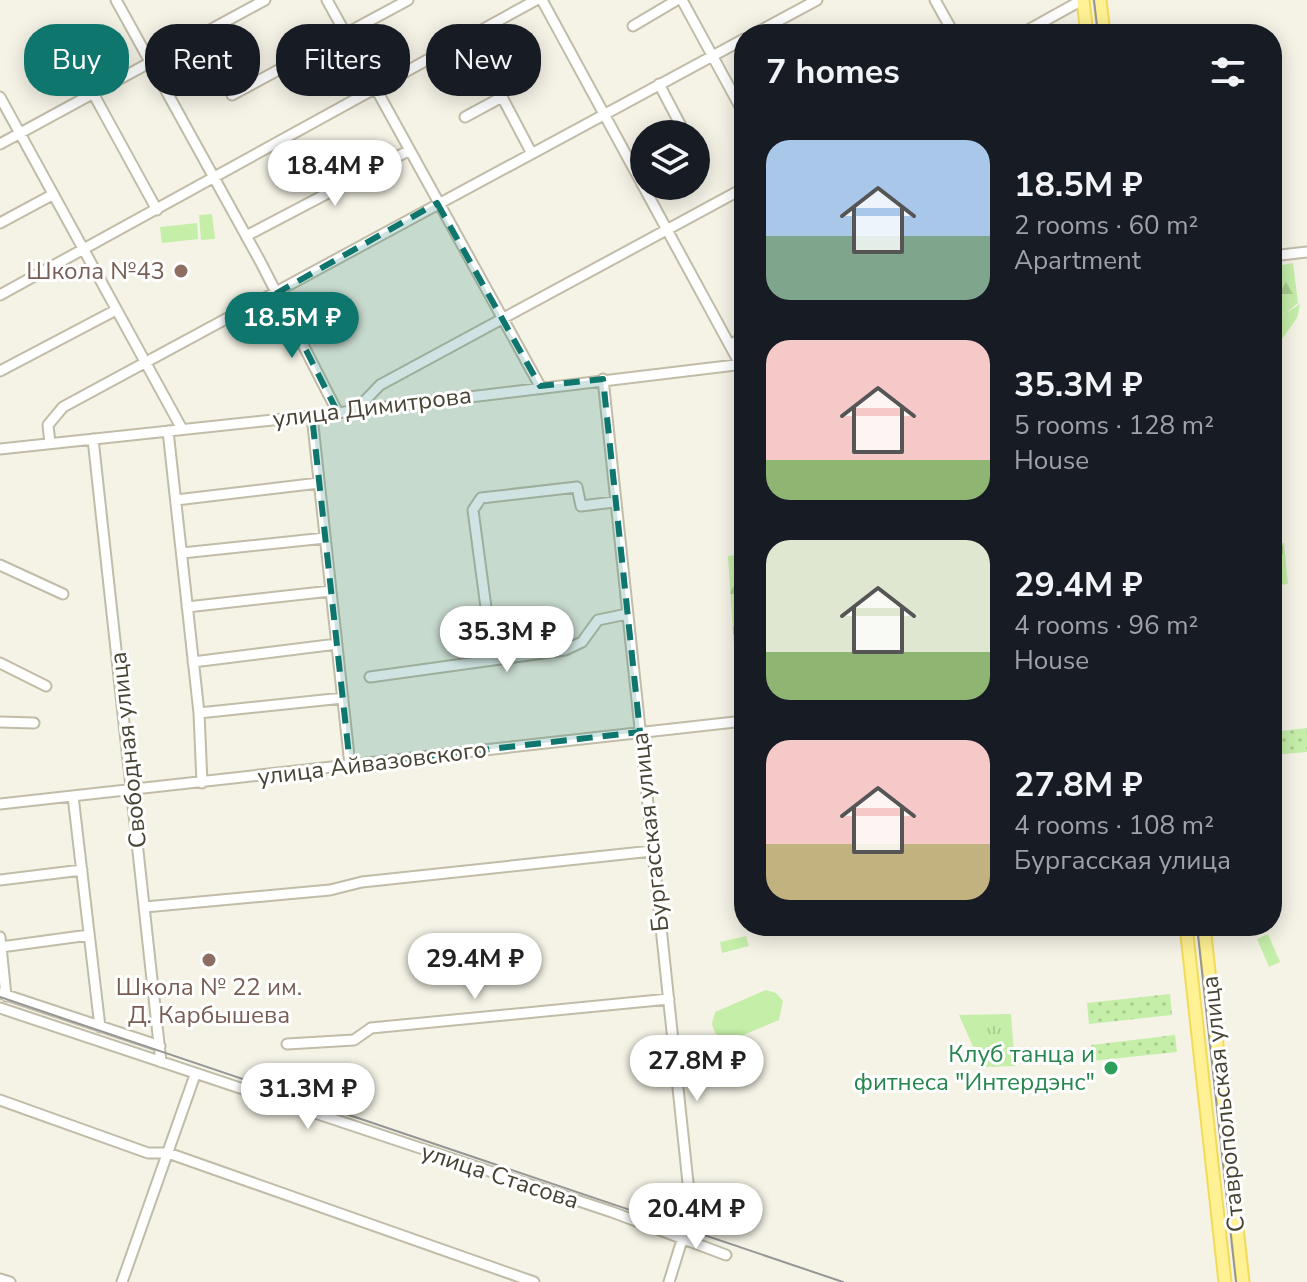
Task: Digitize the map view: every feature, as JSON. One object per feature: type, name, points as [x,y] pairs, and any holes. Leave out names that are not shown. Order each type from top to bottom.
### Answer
[{"type":"main road","points":[[1082,0],[1086,24]]},
{"type":"main road","points":[[1100,0],[1103,24]]},
{"type":"main road","name":"Ставропольская улица","points":[[1187,936],[1225,1282]]},
{"type":"main road","name":"Ставропольская улица","points":[[1205,936],[1243,1282]]},
{"type":"street","points":[[116,0],[145,55]]},
{"type":"street","points":[[222,24],[265,0]]},
{"type":"street","points":[[327,0],[340,24]]},
{"type":"street","points":[[364,24],[408,0]]},
{"type":"street","points":[[410,70],[539,0],[734,351]]},
{"type":"street","points":[[633,26],[679,0],[734,95]]},
{"type":"street","points":[[773,24],[817,0]]},
{"type":"street","points":[[935,0],[948,24]]},
{"type":"street","points":[[1039,24],[1082,0]]},
{"type":"street","points":[[50,443],[48,425],[54,414],[437,203],[734,44]]},
{"type":"street","points":[[659,84],[678,120]]},
{"type":"street","points":[[0,144],[92,96]]},
{"type":"street","points":[[95,96],[157,210]]},
{"type":"street","points":[[168,96],[277,293],[338,413]]},
{"type":"street","points":[[0,295],[362,96]]},
{"type":"street","points":[[380,96],[540,386]]},
{"type":"street","points":[[0,97],[182,429]]},
{"type":"street","points":[[465,117],[502,97],[531,152]]},
{"type":"street","points":[[246,236],[410,150]]},
{"type":"street","points":[[355,411],[380,385],[734,193]]},
{"type":"street","points":[[0,223],[52,195]]},
{"type":"street","points":[[1282,255],[1307,252]]},
{"type":"street","points":[[0,371],[116,310]]},
{"type":"street","points":[[730,345],[734,343]]},
{"type":"street","name":"улица Димитрова","points":[[0,449],[312,416],[734,365]]},
{"type":"street","name":"Бургасская улица","points":[[603,379],[691,1211],[669,1282]]},
{"type":"street","points":[[312,416],[350,765]]},
{"type":"street","points":[[168,431],[199,713],[202,783]]},
{"type":"street","name":"Свободная улица","points":[[93,439],[161,1062]]},
{"type":"street","points":[[176,500],[319,483]]},
{"type":"street","points":[[487,615],[473,510],[481,498],[577,487],[581,506],[614,502]]},
{"type":"street","points":[[182,553],[325,538]]},
{"type":"street","points":[[0,565],[63,594]]},
{"type":"street","points":[[187,607],[331,591]]},
{"type":"street","points":[[370,677],[565,650],[582,642],[598,620],[627,614]]},
{"type":"street","points":[[193,662],[337,644]]},
{"type":"street","points":[[0,663],[46,686]]},
{"type":"street","points":[[199,713],[343,698]]},
{"type":"street","points":[[0,722],[34,723]]},
{"type":"street","name":"улица Айвазовского","points":[[0,804],[734,722]]},
{"type":"street","points":[[73,796],[100,1027]]},
{"type":"street","points":[[145,907],[330,890],[362,882],[652,851]]},
{"type":"street","points":[[0,880],[82,870]]},
{"type":"street","points":[[1,947],[89,935]]},
{"type":"street","points":[[0,937],[3,994],[160,1046]]},
{"type":"street","points":[[287,1044],[354,1040],[371,1028],[669,999]]},
{"type":"street","name":"улица Стасова","points":[[0,1008],[612,1212],[726,1255]]},
{"type":"street","points":[[122,1282],[195,1075]]},
{"type":"street","points":[[0,1100],[148,1153],[168,1153],[534,1282]]},
{"type":"street","points":[[0,1279],[10,1282]]},
{"type":"highlighted area","points":[[437,203],[540,386],[603,379],[640,732],[350,765],[312,416],[338,413],[277,293]]},
{"type":"green space","points":[[212,214],[215,239],[201,240],[199,215]]},
{"type":"green space","points":[[197,223],[198,239],[162,243],[160,227]]},
{"type":"green space","points":[[1293,263],[1298,303],[1282,316],[1282,265]]},
{"type":"green space","points":[[1300,304],[1297,318],[1282,339],[1282,316]]},
{"type":"green space","points":[[1282,543],[1288,584],[1282,585]]},
{"type":"green space","points":[[734,555],[734,648],[728,556]]},
{"type":"green space","points":[[1307,728],[1307,752],[1282,754],[1282,731]]},
{"type":"green space","points":[[746,936],[749,946],[722,953],[720,942]]},
{"type":"green space","points":[[1269,936],[1280,962],[1269,967],[1257,939]]},
{"type":"green space","points":[[766,990],[776,993],[783,1001],[779,1020],[727,1042],[715,1033],[712,1024],[715,1012]]},
{"type":"green space","points":[[1170,994],[1172,1015],[1089,1024],[1087,1003]]},
{"type":"green space","points":[[1011,1014],[1015,1066],[982,1067],[959,1015]]},
{"type":"green space","points":[[1175,1035],[1177,1052],[1092,1061],[1091,1045]]},
{"type":"tram line","points":[[1094,0],[1097,24]]},
{"type":"tram line","points":[[1198,936],[1236,1282]]},
{"type":"tram line","points":[[0,997],[843,1282]]},
{"type":"place","name":"Школа №43","points":[[181,271]]},
{"type":"place","name":"Школа № 22 им. Д. Карбышева","points":[[209,960]]},
{"type":"place","name":"Клуб танца и фитнеса \"Интердэнс\"","points":[[1111,1068]]}]
